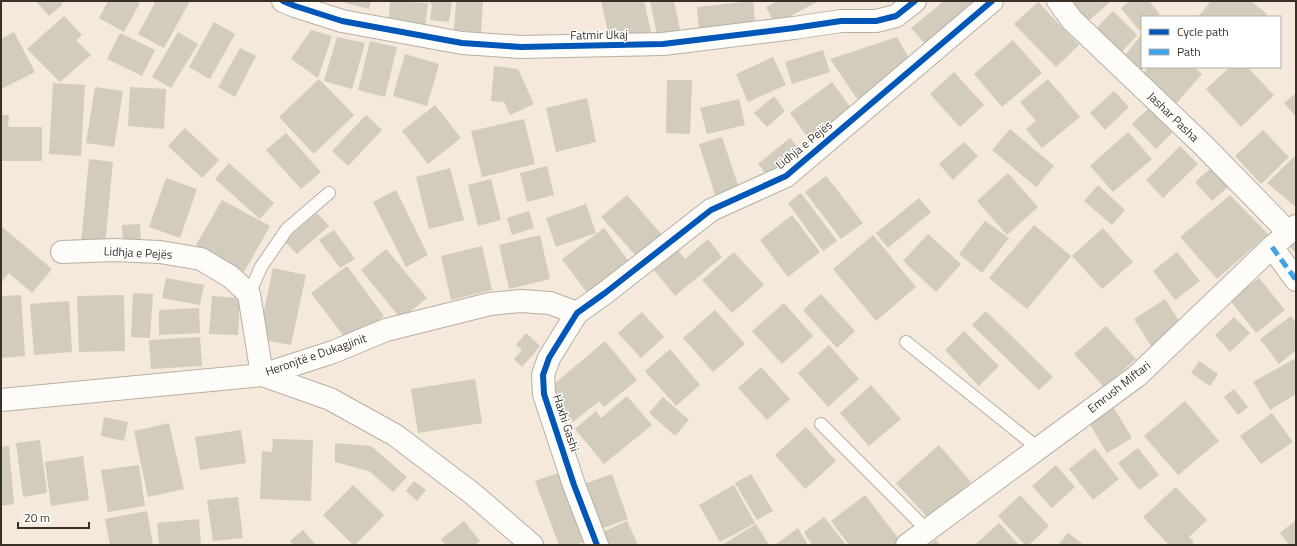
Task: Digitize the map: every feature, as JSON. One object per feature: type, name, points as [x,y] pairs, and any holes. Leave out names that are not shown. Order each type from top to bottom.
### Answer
[{"type":"street","name":"Fatmir Ukaj","points":[[282,1],[342,21],[462,43],[521,47],[663,44],[794,28],[841,20],[876,21],[896,16],[915,1]]},
{"type":"street","name":"Lidhja e Pejës","points":[[577,312],[605,293],[711,210],[786,176],[992,1]]},
{"type":"street","name":"Jashar Pasha","points":[[1058,1],[1072,20],[1292,230]]},
{"type":"street","name":"Emrush Miftari","points":[[907,545],[1137,376],[1292,230]]},
{"type":"street","points":[[1272,248],[1296,280]]},
{"type":"street","name":"Lidhja e Pejës","points":[[62,252],[114,250],[160,252],[201,259],[231,277],[249,294]]},
{"type":"street","points":[[249,294],[262,374],[330,398],[395,436],[473,494],[532,545]]},
{"type":"street","name":"Heronjtë e Dukagjinit","points":[[1,400],[262,374],[333,352],[386,330],[490,304],[521,302],[550,303],[577,312]]},
{"type":"street","name":"Haxhi Gashi","points":[[577,312],[549,358],[543,375],[544,394],[574,485],[596,545]]},
{"type":"lane","points":[[249,294],[262,267],[287,229],[329,193]]},
{"type":"lane","points":[[906,342],[1038,448]]},
{"type":"lane","points":[[821,424],[927,530]]},
{"type":"building","points":[[36,1],[60,1],[63,4],[49,16]]},
{"type":"building","points":[[108,1],[136,1],[140,3],[124,32],[99,18]]},
{"type":"building","points":[[151,1],[190,1],[164,48],[138,34],[155,3]]},
{"type":"building","points":[[339,1],[371,1],[369,9]]},
{"type":"building","points":[[390,1],[428,3],[425,28],[388,25]]},
{"type":"building","points":[[429,1],[452,1],[449,22],[430,20],[432,5]]},
{"type":"building","points":[[456,1],[483,1],[481,32],[454,30]]},
{"type":"building","points":[[601,1],[644,1],[651,32],[610,41]]},
{"type":"building","points":[[650,1],[674,1],[681,34],[658,39]]},
{"type":"building","points":[[753,1],[756,26],[699,31],[697,7]]},
{"type":"building","points":[[778,1],[819,1],[775,24],[766,7]]},
{"type":"building","points":[[944,1],[981,1],[927,46],[911,28]]},
{"type":"building","points":[[1065,1],[1111,1],[1085,24]]},
{"type":"building","points":[[1130,1],[1149,1],[1160,14],[1157,16],[1141,16],[1141,29],[1139,30],[1121,8]]},
{"type":"building","points":[[1211,1],[1251,1],[1267,14],[1266,16],[1199,16]]},
{"type":"building","points":[[1038,2],[1079,45],[1056,67],[1014,24]]},
{"type":"building","points":[[1113,11],[1137,35],[1120,54],[1095,30]]},
{"type":"building","points":[[64,16],[82,35],[76,40],[91,55],[60,82],[27,49]]},
{"type":"building","points":[[214,22],[235,34],[210,79],[189,67]]},
{"type":"building","points":[[311,30],[332,36],[318,78],[291,59]]},
{"type":"building","points":[[14,32],[35,72],[1,89],[1,39]]},
{"type":"building","points":[[178,32],[198,44],[171,88],[152,77]]},
{"type":"building","points":[[120,33],[155,50],[142,76],[107,59]]},
{"type":"building","points":[[1141,35],[1141,68],[1143,68],[1140,72],[1123,58]]},
{"type":"building","points":[[337,37],[365,43],[352,89],[324,81]]},
{"type":"building","points":[[897,37],[910,60],[860,103],[830,59]]},
{"type":"building","points":[[1013,40],[1042,73],[1002,107],[974,74]]},
{"type":"building","points":[[370,41],[397,47],[385,97],[358,90]]},
{"type":"building","points":[[240,48],[256,56],[235,97],[218,87]]},
{"type":"building","points":[[823,50],[830,72],[792,84],[785,62]]},
{"type":"building","points":[[405,54],[439,64],[427,106],[393,96]]},
{"type":"building","points":[[773,57],[786,85],[748,102],[736,74]]},
{"type":"building","points":[[494,66],[518,69],[534,104],[510,115],[504,102],[491,101]]},
{"type":"building","points":[[1148,68],[1195,68],[1202,74],[1172,108],[1139,78]]},
{"type":"building","points":[[1229,68],[1248,68],[1274,95],[1241,127],[1206,89]]},
{"type":"building","points":[[954,72],[984,105],[960,127],[930,94]]},
{"type":"building","points":[[319,79],[354,115],[314,154],[279,117]]},
{"type":"building","points":[[1048,79],[1080,117],[1042,148],[1026,129],[1036,121],[1020,102]]},
{"type":"building","points":[[667,80],[692,80],[690,134],[666,133]]},
{"type":"building","points":[[832,82],[851,108],[809,139],[790,113]]},
{"type":"building","points":[[53,83],[85,85],[81,156],[49,154]]},
{"type":"building","points":[[95,87],[123,91],[114,147],[86,143]]},
{"type":"building","points":[[130,87],[166,89],[164,129],[128,126]]},
{"type":"building","points":[[1114,91],[1129,107],[1105,130],[1090,113]]},
{"type":"building","points":[[1296,93],[1296,117],[1284,103]]},
{"type":"building","points":[[774,96],[785,111],[767,127],[754,113]]},
{"type":"building","points":[[587,98],[596,142],[556,152],[546,108]]},
{"type":"building","points":[[739,99],[745,125],[707,134],[700,108]]},
{"type":"building","points":[[435,105],[461,138],[428,164],[402,131]]},
{"type":"building","points":[[1149,108],[1172,133],[1156,149],[1132,124]]},
{"type":"building","points":[[1,115],[9,115],[8,127],[42,127],[42,161],[1,161]]},
{"type":"building","points":[[366,115],[382,130],[348,166],[332,151]]},
{"type":"building","points":[[524,119],[535,164],[482,177],[471,131]]},
{"type":"building","points":[[185,128],[219,160],[202,178],[168,146]]},
{"type":"building","points":[[1010,129],[1054,166],[1036,187],[992,150]]},
{"type":"building","points":[[1263,130],[1289,157],[1261,184],[1235,156]]},
{"type":"building","points":[[1128,132],[1152,159],[1113,192],[1090,166]]},
{"type":"building","points":[[286,133],[321,172],[301,189],[266,150]]},
{"type":"building","points":[[722,137],[739,188],[715,195],[699,144]]},
{"type":"building","points":[[790,138],[801,151],[768,177],[758,164]]},
{"type":"building","points":[[964,142],[978,156],[953,180],[939,164]]},
{"type":"building","points":[[1180,146],[1198,164],[1163,198],[1146,180]]},
{"type":"building","points":[[1296,155],[1296,207],[1267,183]]},
{"type":"building","points":[[89,159],[113,162],[105,245],[81,243]]},
{"type":"building","points":[[229,163],[274,203],[260,219],[215,179]]},
{"type":"building","points":[[547,166],[554,195],[527,202],[520,173]]},
{"type":"building","points":[[1212,167],[1229,186],[1212,201],[1195,182]]},
{"type":"building","points":[[450,168],[464,220],[429,229],[416,177]]},
{"type":"building","points":[[1008,173],[1038,207],[1007,235],[977,201]]},
{"type":"building","points":[[826,176],[863,223],[841,239],[805,192]]},
{"type":"building","points":[[166,178],[197,189],[180,238],[149,227]]},
{"type":"building","points":[[491,179],[501,220],[478,226],[468,185]]},
{"type":"building","points":[[1098,185],[1125,210],[1112,225],[1084,201]]},
{"type":"building","points":[[396,190],[428,255],[406,267],[373,202]]},
{"type":"building","points":[[801,193],[837,241],[823,251],[788,203]]},
{"type":"building","points":[[627,195],[663,236],[638,258],[601,217]]},
{"type":"building","points":[[1230,195],[1268,234],[1217,279],[1180,237]]},
{"type":"building","points":[[919,198],[931,212],[888,248],[876,233]]},
{"type":"building","points":[[222,200],[270,226],[244,272],[196,245]]},
{"type":"building","points":[[586,204],[596,233],[556,247],[546,218]]},
{"type":"building","points":[[529,211],[534,228],[512,235],[507,218]]},
{"type":"building","points":[[317,213],[329,226],[297,254],[284,241]]},
{"type":"building","points":[[792,215],[820,252],[788,277],[760,240]]},
{"type":"building","points":[[985,221],[1009,238],[982,273],[959,254]]},
{"type":"building","points":[[140,224],[141,242],[123,243],[122,225]]},
{"type":"building","points":[[1034,225],[1071,256],[1027,309],[989,278]]},
{"type":"building","points":[[1,226],[52,269],[32,293],[9,273],[1,283]]},
{"type":"building","points":[[604,228],[630,263],[588,294],[562,259]]},
{"type":"building","points":[[1103,228],[1133,262],[1102,289],[1072,256]]},
{"type":"building","points":[[334,230],[355,259],[340,268],[319,240]]},
{"type":"building","points":[[928,234],[961,264],[936,292],[903,261]]},
{"type":"building","points":[[540,235],[550,279],[509,289],[499,245]]},
{"type":"building","points":[[873,235],[916,287],[876,321],[833,269]]},
{"type":"building","points":[[708,239],[722,257],[675,296],[654,270],[678,250],[685,259]]},
{"type":"building","points":[[1296,239],[1296,253],[1289,246]]},
{"type":"building","points":[[482,246],[492,290],[451,300],[441,256]]},
{"type":"building","points":[[386,249],[427,298],[401,319],[361,270]]},
{"type":"building","points":[[734,252],[764,285],[732,313],[702,280]]},
{"type":"building","points":[[1177,252],[1200,281],[1175,300],[1153,271]]},
{"type":"building","points":[[347,266],[384,316],[349,343],[311,293]]},
{"type":"building","points":[[273,268],[306,275],[291,345],[258,339]]},
{"type":"building","points":[[166,278],[204,285],[200,305],[162,298]]},
{"type":"building","points":[[1259,278],[1285,310],[1256,333],[1230,300]]},
{"type":"building","points":[[133,293],[153,294],[150,338],[131,337]]},
{"type":"building","points":[[821,294],[855,331],[837,348],[803,310]]},
{"type":"building","points":[[21,295],[25,356],[1,358],[1,296]]},
{"type":"building","points":[[124,295],[125,351],[79,352],[77,296]]},
{"type":"building","points":[[212,296],[240,298],[238,335],[209,334]]},
{"type":"building","points":[[1165,299],[1182,326],[1151,346],[1134,319]]},
{"type":"building","points":[[69,301],[72,352],[34,355],[30,304]]},
{"type":"building","points":[[784,303],[813,336],[782,364],[752,331]]},
{"type":"building","points":[[199,308],[200,333],[159,335],[159,310]]},
{"type":"building","points":[[715,310],[745,344],[713,372],[683,338]]},
{"type":"building","points":[[986,311],[1053,377],[1039,390],[972,325]]},
{"type":"building","points":[[642,312],[664,337],[641,358],[618,333]]},
{"type":"building","points":[[1291,316],[1296,323],[1296,350],[1279,364],[1260,339]]},
{"type":"building","points":[[1234,317],[1250,333],[1230,352],[1215,335]]},
{"type":"building","points":[[1106,326],[1136,359],[1104,387],[1074,354]]},
{"type":"building","points":[[964,331],[999,366],[979,386],[945,350]]},
{"type":"building","points":[[526,333],[540,346],[522,367],[514,359],[522,350],[516,345]]},
{"type":"building","points":[[200,337],[202,366],[151,369],[149,340]]},
{"type":"building","points":[[605,341],[637,380],[604,407],[599,401],[573,422],[547,390]]},
{"type":"building","points":[[829,345],[859,379],[828,407],[798,373]]},
{"type":"building","points":[[670,349],[700,385],[676,406],[645,371]]},
{"type":"building","points":[[1294,359],[1296,363],[1296,394],[1270,410],[1253,382]]},
{"type":"building","points":[[1199,361],[1218,374],[1210,386],[1191,373]]},
{"type":"building","points":[[761,367],[790,399],[767,420],[738,388]]},
{"type":"building","points":[[475,379],[482,423],[418,433],[411,389]]},
{"type":"building","points":[[871,385],[901,419],[869,446],[840,413]]},
{"type":"building","points":[[1234,389],[1248,407],[1238,415],[1224,397]]},
{"type":"building","points":[[627,396],[652,425],[604,464],[575,429],[596,411],[601,418]]},
{"type":"building","points":[[663,397],[689,420],[675,436],[649,413]]},
{"type":"building","points":[[1185,401],[1219,441],[1178,475],[1144,436]]},
{"type":"building","points":[[1114,408],[1132,438],[1107,453],[1089,423]]},
{"type":"building","points":[[1272,413],[1293,442],[1261,464],[1240,436]]},
{"type":"building","points":[[104,417],[128,422],[124,441],[101,436]]},
{"type":"building","points":[[169,423],[184,489],[148,497],[134,431]]},
{"type":"building","points":[[806,427],[836,461],[805,489],[775,455]]},
{"type":"building","points":[[241,430],[246,463],[200,470],[195,437]]},
{"type":"building","points":[[273,439],[313,440],[311,501],[260,499],[262,451],[272,452]]},
{"type":"building","points":[[40,440],[47,493],[23,497],[16,443]]},
{"type":"building","points":[[335,443],[371,446],[407,477],[393,492],[369,471],[335,462]]},
{"type":"building","points":[[939,445],[971,482],[929,519],[896,483]]},
{"type":"building","points":[[9,446],[14,504],[1,506],[1,447]]},
{"type":"building","points":[[1095,448],[1119,479],[1093,500],[1069,469]]},
{"type":"building","points":[[1138,448],[1159,475],[1139,490],[1118,463]]},
{"type":"building","points":[[83,456],[89,500],[51,506],[45,462]]},
{"type":"building","points":[[139,465],[145,506],[108,512],[101,470]]},
{"type":"building","points":[[1056,465],[1075,487],[1052,508],[1032,486]]},
{"type":"building","points":[[564,471],[589,541],[574,545],[559,545],[535,481]]},
{"type":"building","points":[[612,474],[628,519],[598,530],[581,485]]},
{"type":"building","points":[[751,474],[773,511],[757,520],[735,483]]},
{"type":"building","points":[[414,481],[426,490],[417,501],[406,491]]},
{"type":"building","points":[[353,485],[384,515],[355,545],[353,545],[323,515]]},
{"type":"building","points":[[734,485],[755,523],[720,542],[699,505]]},
{"type":"building","points":[[1176,487],[1207,520],[1189,537],[1194,542],[1191,545],[1169,545],[1143,517]]},
{"type":"building","points":[[865,495],[901,542],[897,545],[849,545],[831,521]]},
{"type":"building","points":[[1020,495],[1049,526],[1029,545],[1025,545],[998,516]]},
{"type":"building","points":[[238,497],[243,538],[213,541],[207,500]]},
{"type":"building","points":[[147,511],[153,545],[110,545],[105,519]]},
{"type":"building","points":[[824,517],[846,545],[812,545],[804,532]]},
{"type":"building","points":[[199,519],[201,545],[159,545],[157,523]]},
{"type":"building","points":[[1296,520],[1296,545],[1289,545],[1280,533]]},
{"type":"building","points":[[464,521],[480,541],[475,545],[446,545],[441,539]]},
{"type":"building","points":[[627,521],[638,545],[606,545],[601,533]]},
{"type":"building","points":[[999,523],[1019,545],[975,545]]},
{"type":"building","points":[[756,524],[769,545],[722,545]]},
{"type":"building","points":[[798,528],[808,545],[775,545]]},
{"type":"building","points":[[303,530],[315,544],[314,545],[293,545],[290,541]]},
{"type":"building","points":[[1068,533],[1084,545],[1058,545]]},
{"type":"building","points":[[936,540],[940,545],[928,545]]},
{"type":"marked path","points":[[1272,247],[1296,280]]},
{"type":"cycle path","points":[[283,1],[342,21],[462,43],[521,47],[663,44],[841,21],[876,21],[896,16],[915,1]]},
{"type":"cycle path","points":[[597,545],[574,485],[544,394],[543,375],[549,358],[577,313],[605,293],[711,210],[786,176],[992,1]]}]
